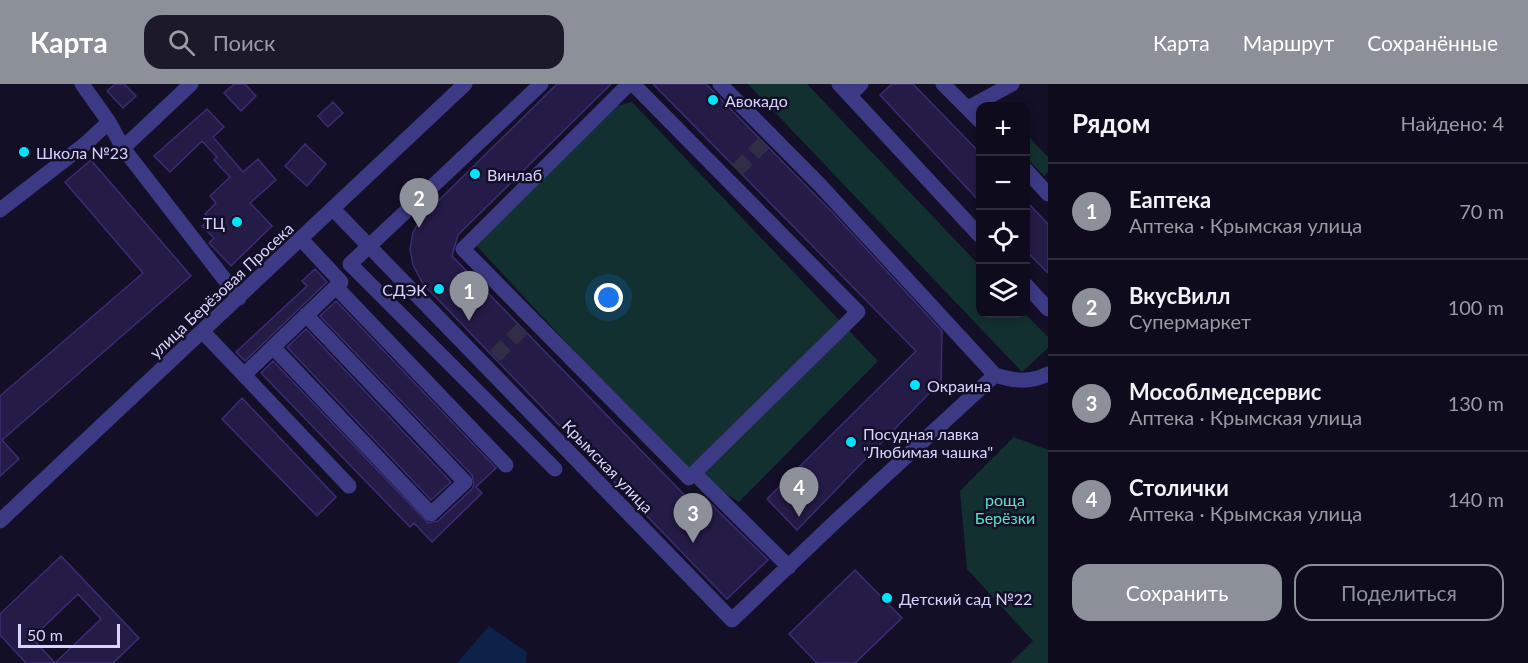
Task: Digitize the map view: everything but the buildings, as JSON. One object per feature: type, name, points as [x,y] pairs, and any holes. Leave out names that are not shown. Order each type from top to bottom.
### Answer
[{"type":"street","points":[[82,84],[109,122],[123,148],[239,298]]},
{"type":"street","points":[[123,148],[191,84]]},
{"type":"street","name":"улица Берёзовая Просека","points":[[0,521],[465,84]]},
{"type":"street","points":[[541,84],[350,264],[555,469]]},
{"type":"street","points":[[631,84],[732,175],[858,312],[689,478],[527,324],[463,249],[631,84]]},
{"type":"street","points":[[720,84],[767,139],[819,184],[995,375],[1011,381],[1036,380],[1048,374]]},
{"type":"street","points":[[839,84],[856,90],[976,230]]},
{"type":"street","points":[[943,84],[976,116]]},
{"type":"street","points":[[968,108],[1012,84]]},
{"type":"street","points":[[0,210],[84,145],[109,122]]},
{"type":"street","points":[[1030,174],[1048,194]]},
{"type":"street","name":"Крымская улица","points":[[333,209],[490,361],[732,620],[995,375]]},
{"type":"street","points":[[244,375],[341,282],[301,239]]},
{"type":"street","points":[[336,287],[506,465]]},
{"type":"street","points":[[1030,289],[1048,309]]},
{"type":"street","points":[[273,347],[432,514],[457,490],[465,482],[306,315]]},
{"type":"street","points":[[203,332],[349,486]]},
{"type":"street","points":[[695,474],[789,567]]},
{"type":"green space","points":[[748,84],[807,84],[976,262],[976,318],[1029,318],[1048,337],[1048,348],[1022,372]]},
{"type":"green space","points":[[632,102],[878,361],[739,502],[691,472],[654,437],[473,242],[604,109]]},
{"type":"green space","points":[[1030,138],[1048,157],[1048,172],[1044,176],[1030,161]]},
{"type":"green space","name":"роща Берёзки","points":[[1014,437],[1048,450],[1048,663],[1010,663],[1033,641],[967,569],[960,491]]},
{"type":"water","points":[[489,626],[527,652],[526,663],[457,663]]},
{"type":"tunnel","points":[[737,170],[764,143]]},
{"type":"tunnel","points":[[495,356],[523,328]]},
{"type":"place","name":"Авокадо","points":[[713,100]]},
{"type":"place","name":"Школа №23","points":[[24,152]]},
{"type":"place","name":"Винлаб","points":[[475,174]]},
{"type":"place","name":"ТЦ","points":[[237,222]]},
{"type":"place","name":"ВкусВилл","points":[[419,228]]},
{"type":"place","name":"СДЭК","points":[[439,289]]},
{"type":"place","name":"Еаптека","points":[[469,321]]},
{"type":"place","name":"Окраина","points":[[915,385]]},
{"type":"place","name":"Посудная лавка \"Любимая чашка\"","points":[[851,442]]},
{"type":"place","name":"Столички","points":[[799,517]]},
{"type":"place","name":"Мособлмедсервис","points":[[693,543]]},
{"type":"place","name":"Детский сад №22","points":[[887,598]]}]
